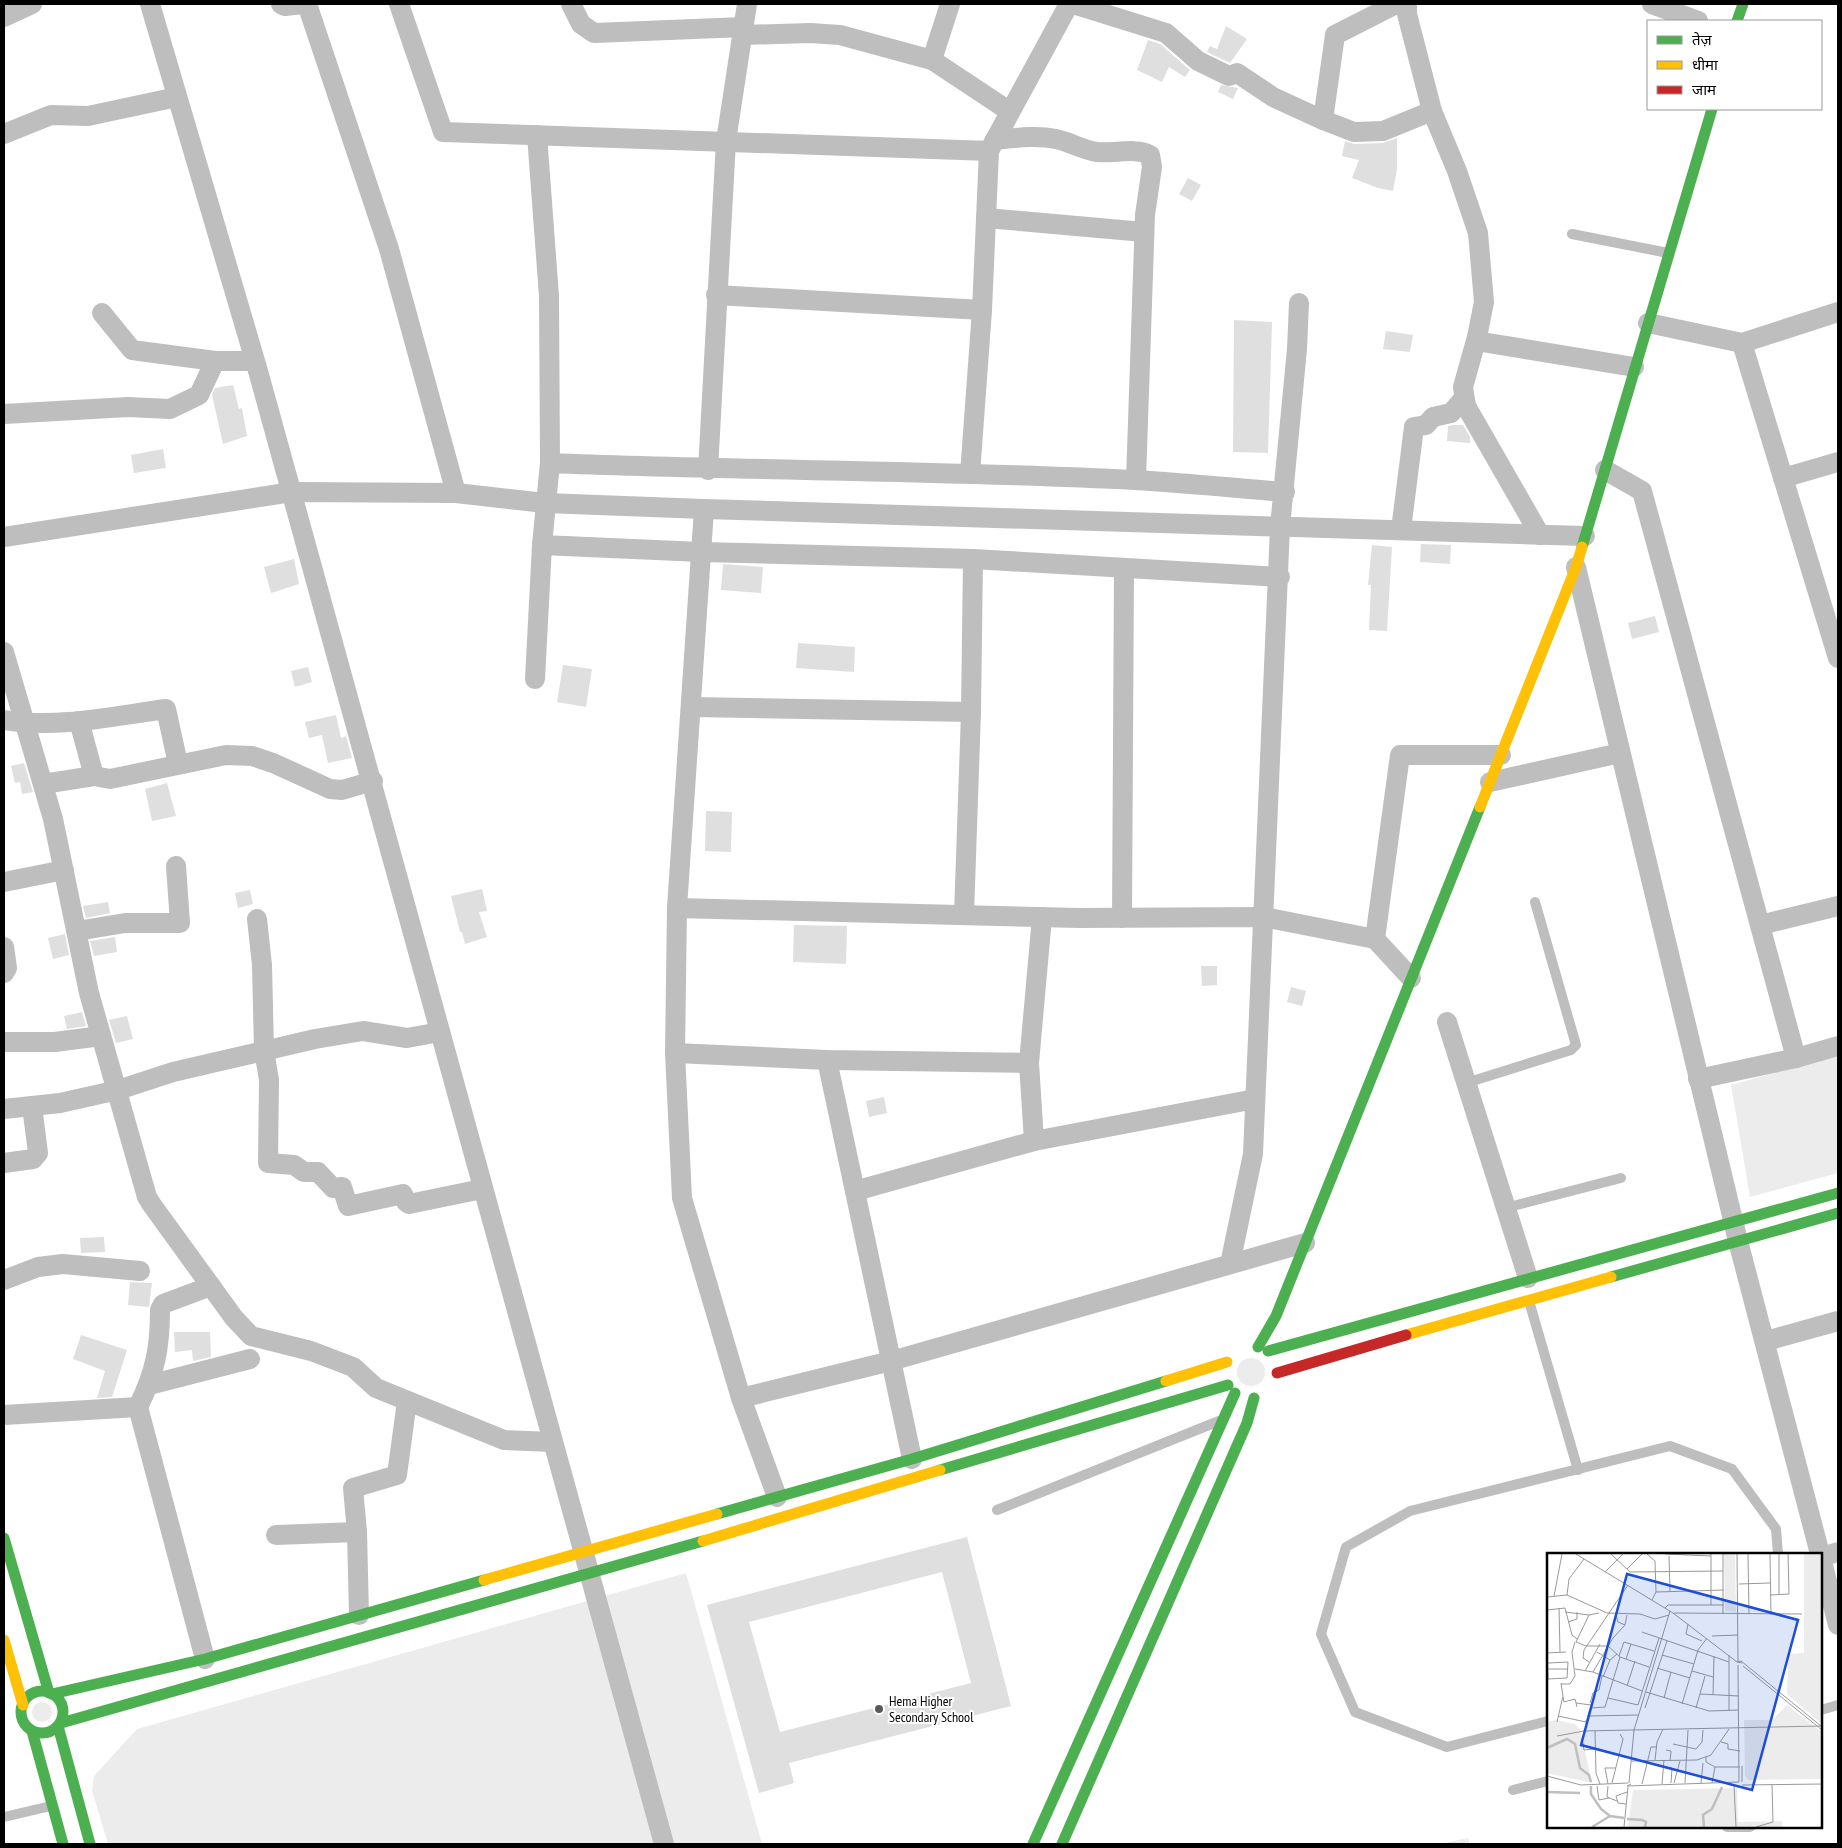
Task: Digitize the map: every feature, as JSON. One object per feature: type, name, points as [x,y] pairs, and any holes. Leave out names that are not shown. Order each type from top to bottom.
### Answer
[{"type":"street","points":[[4,17],[32,4]]},
{"type":"street","points":[[150,4],[292,492],[664,1844]]},
{"type":"street","points":[[281,4],[285,6],[303,4]]},
{"type":"street","points":[[307,4],[389,249],[456,493]]},
{"type":"street","points":[[399,4],[444,132],[726,142],[992,145],[1041,137],[1058,140],[1094,152],[1142,151],[1150,155],[1152,167],[1144,232],[1136,480]]},
{"type":"street","points":[[572,4],[581,24],[594,33],[743,31],[840,35],[932,60],[1009,111]]},
{"type":"street","points":[[708,470],[716,295],[726,142],[747,4]]},
{"type":"street","points":[[932,60],[950,4]]},
{"type":"street","points":[[970,474],[992,145],[1009,111],[1071,4],[1166,33],[1198,61],[1229,76],[1237,73],[1273,97],[1354,132],[1383,131],[1432,111]]},
{"type":"street","points":[[1323,120],[1335,35],[1396,4]]},
{"type":"street","points":[[1407,4],[1407,14],[1432,111],[1457,171],[1478,233],[1484,302],[1477,337],[1463,387],[1466,406],[1540,535]]},
{"type":"street","points":[[1652,4],[1695,20]]},
{"type":"street","points":[[1737,20],[1743,4]]},
{"type":"street","points":[[4,134],[51,115],[88,116],[177,97]]},
{"type":"street","points":[[1258,1348],[1276,1316],[1576,567],[1712,110]]},
{"type":"street","points":[[535,679],[542,545],[550,463],[549,296],[537,135]]},
{"type":"street","points":[[986,218],[1144,232]]},
{"type":"street","points":[[716,295],[982,310]]},
{"type":"street","points":[[1230,1264],[1253,1154],[1280,577],[1280,527],[1285,492],[1299,303]]},
{"type":"street","points":[[1648,323],[1742,343],[1838,312]]},
{"type":"street","points":[[102,313],[132,350],[215,361],[254,361]]},
{"type":"street","points":[[1477,337],[1482,342],[1634,367]]},
{"type":"street","points":[[1742,343],[1838,658]]},
{"type":"street","points":[[4,414],[128,407],[170,408],[200,395],[215,361]]},
{"type":"street","points":[[1401,530],[1414,427],[1426,425],[1433,417],[1451,413],[1464,398]]},
{"type":"street","points":[[1783,478],[1838,462]]},
{"type":"street","points":[[550,463],[708,470],[970,474],[1136,480],[1285,492]]},
{"type":"street","points":[[1605,470],[1642,491],[1796,1058]]},
{"type":"street","points":[[4,537],[292,492],[345,494],[456,493],[546,503],[1585,536]]},
{"type":"street","points":[[704,509],[677,908],[675,1053],[682,1198],[740,1398],[777,1497]]},
{"type":"street","points":[[542,545],[701,552],[973,559],[1280,577]]},
{"type":"street","points":[[964,915],[971,712],[973,559]]},
{"type":"street","points":[[1576,567],[1698,1079],[1819,1553]]},
{"type":"street","points":[[1122,918],[1124,568]]},
{"type":"street","points":[[4,652],[43,784],[101,1036],[118,1090],[147,1197],[211,1286],[251,1336],[311,1351],[353,1367],[376,1388],[504,1440],[553,1442]]},
{"type":"street","points":[[691,707],[971,712]]},
{"type":"street","points":[[4,720],[25,724],[79,720],[166,709],[178,764]]},
{"type":"street","points":[[79,720],[94,776]]},
{"type":"street","points":[[1490,782],[1620,753]]},
{"type":"street","points":[[1375,939],[1400,755],[1501,754]]},
{"type":"street","points":[[43,784],[94,776],[110,779],[226,756],[252,756],[273,763],[330,789],[342,790],[372,781]]},
{"type":"street","points":[[77,931],[125,923],[180,923],[176,866]]},
{"type":"street","points":[[4,882],[64,870]]},
{"type":"street","points":[[1760,925],[1838,906]]},
{"type":"street","points":[[677,908],[1042,917],[1264,917],[1375,939],[1412,978]]},
{"type":"street","points":[[1034,1141],[1030,1064],[1042,917]]},
{"type":"street","points":[[257,919],[262,965],[264,1050],[269,1080],[268,1163],[294,1165],[304,1172],[318,1172],[333,1188],[342,1188],[348,1206],[403,1194],[406,1202],[409,1204],[482,1188]]},
{"type":"street","points":[[4,947],[8,968],[4,973]]},
{"type":"street","points":[[1447,1022],[1528,1278]]},
{"type":"street","points":[[4,1110],[60,1103],[118,1090],[173,1072],[264,1050],[363,1031],[407,1038],[440,1032]]},
{"type":"street","points":[[4,1042],[55,1042],[101,1036]]},
{"type":"street","points":[[1698,1079],[1796,1058],[1838,1046]]},
{"type":"street","points":[[675,1053],[827,1060],[1030,1064]]},
{"type":"street","points":[[827,1060],[912,1459]]},
{"type":"street","points":[[855,1191],[1034,1141],[1255,1099]]},
{"type":"street","points":[[4,1163],[33,1159],[38,1153],[32,1106]]},
{"type":"street","points":[[1258,1348],[1274,1359],[1276,1379],[1314,1360],[1529,1300],[1736,1232],[1838,1193]]},
{"type":"street","points":[[1258,1348],[1528,1278],[1736,1232],[1838,1213]]},
{"type":"street","points":[[740,1398],[891,1361],[1305,1243]]},
{"type":"street","points":[[4,1280],[38,1267],[63,1264],[140,1271]]},
{"type":"street","points":[[205,1659],[138,1407],[149,1385],[158,1357],[160,1310],[162,1304],[211,1286]]},
{"type":"street","points":[[1766,1341],[1838,1321]]},
{"type":"street","points":[[1062,1844],[1259,1397],[1244,1398],[1232,1389],[1225,1375],[1227,1362],[1234,1352]]},
{"type":"street","points":[[149,1385],[250,1359]]},
{"type":"street","points":[[23,1705],[29,1696],[36,1692],[51,1693],[205,1659],[912,1459],[1227,1362]]},
{"type":"street","points":[[1033,1844],[1224,1419],[1232,1389]]},
{"type":"street","points":[[5,1648],[23,1705],[22,1718],[26,1726],[32,1731],[48,1733],[59,1724],[1232,1389]]},
{"type":"street","points":[[359,1616],[357,1532],[353,1488],[397,1475],[407,1401]]},
{"type":"street","points":[[4,1415],[138,1407]]},
{"type":"street","points":[[276,1535],[357,1532]]},
{"type":"street","points":[[4,1538],[51,1693],[63,1707],[59,1724],[90,1844]]},
{"type":"street","points":[[1822,1556],[1838,1552]]},
{"type":"street","points":[[1822,1564],[1838,1624]]},
{"type":"street","points":[[32,1731],[63,1844]]},
{"type":"lane","points":[[1572,234],[1669,253]]},
{"type":"lane","points":[[1466,1082],[1571,1050],[1576,1045],[1535,902]]},
{"type":"lane","points":[[1506,1208],[1622,1178]]},
{"type":"lane","points":[[1529,1300],[1578,1470]]},
{"type":"lane","points":[[997,1510],[1224,1419]]},
{"type":"lane","points":[[1547,1721],[1447,1747],[1355,1712],[1321,1634],[1346,1547],[1410,1511],[1670,1446],[1732,1469],[1776,1529],[1778,1553]]},
{"type":"lane","points":[[1822,1710],[1838,1705]]},
{"type":"lane","points":[[1513,1790],[1547,1781]]},
{"type":"lane","points":[[4,1817],[52,1805]]},
{"type":"shaded area","points":[[1838,1055],[1838,1173],[1750,1197],[1731,1085]]},
{"type":"shaded area","points":[[1251,1358],[1261,1362],[1265,1372],[1261,1382],[1251,1386],[1241,1382],[1237,1372],[1241,1362]]},
{"type":"shaded area","points":[[686,1573],[762,1844],[108,1844],[92,1791],[94,1776],[137,1729]]},
{"type":"shaded area","points":[[42,1702],[49,1705],[52,1712],[49,1719],[42,1722],[35,1719],[32,1712],[35,1705]]},
{"type":"shaded area","points":[[1468,1838],[1470,1844],[1440,1844]]},
{"type":"building","points":[[1226,26],[1247,39],[1230,63],[1207,52],[1210,46],[1217,49]]},
{"type":"building","points":[[1148,40],[1160,44],[1190,70],[1185,77],[1169,67],[1162,82],[1137,70]]},
{"type":"building","points":[[1221,85],[1238,88],[1233,99],[1218,92]]},
{"type":"building","points":[[1397,138],[1397,169],[1393,191],[1378,188],[1352,178],[1359,160],[1342,156],[1345,141],[1354,144],[1383,143]]},
{"type":"building","points":[[1188,178],[1201,185],[1192,201],[1179,194]]},
{"type":"building","points":[[1234,320],[1272,322],[1268,453],[1233,452]]},
{"type":"building","points":[[1386,331],[1413,335],[1410,352],[1383,349]]},
{"type":"building","points":[[233,385],[239,409],[242,408],[247,436],[223,444],[212,395],[215,388]]},
{"type":"building","points":[[1463,425],[1470,437],[1470,443],[1447,441],[1448,426]]},
{"type":"building","points":[[163,449],[166,468],[134,473],[131,455]]},
{"type":"building","points":[[1421,544],[1451,545],[1450,564],[1420,562]]},
{"type":"building","points":[[1372,545],[1392,547],[1387,631],[1369,630],[1371,585],[1368,585]]},
{"type":"building","points":[[294,559],[299,584],[271,593],[264,567]]},
{"type":"building","points":[[723,564],[763,567],[761,593],[721,590]]},
{"type":"building","points":[[1655,616],[1659,632],[1632,639],[1628,623]]},
{"type":"building","points":[[798,643],[855,647],[854,672],[796,668]]},
{"type":"building","points":[[563,665],[592,669],[586,707],[557,702]]},
{"type":"building","points":[[308,667],[312,682],[295,687],[291,671]]},
{"type":"building","points":[[336,715],[341,738],[346,736],[352,758],[328,763],[322,735],[309,738],[305,722]]},
{"type":"building","points":[[24,763],[33,792],[22,794],[20,782],[15,783],[11,766]]},
{"type":"building","points":[[167,783],[176,816],[152,821],[145,789]]},
{"type":"building","points":[[706,811],[732,812],[731,852],[705,851]]},
{"type":"building","points":[[482,889],[487,911],[479,912],[487,937],[465,944],[451,896]]},
{"type":"building","points":[[250,890],[253,904],[238,908],[235,893]]},
{"type":"building","points":[[108,902],[110,913],[86,918],[83,906]]},
{"type":"building","points":[[794,925],[847,926],[846,964],[793,962]]},
{"type":"building","points":[[65,934],[69,955],[53,959],[48,938]]},
{"type":"building","points":[[115,937],[117,952],[94,956],[90,941]]},
{"type":"building","points":[[1201,966],[1217,966],[1217,985],[1202,986]]},
{"type":"building","points":[[1291,987],[1306,991],[1302,1006],[1287,1002]]},
{"type":"building","points":[[82,1012],[86,1026],[67,1029],[64,1016]]},
{"type":"building","points":[[127,1016],[133,1039],[116,1043],[109,1020]]},
{"type":"building","points":[[884,1097],[887,1113],[869,1117],[866,1101]]},
{"type":"building","points":[[104,1237],[105,1252],[81,1253],[80,1238]]},
{"type":"building","points":[[130,1282],[152,1283],[149,1307],[128,1305]]},
{"type":"building","points":[[174,1332],[210,1332],[211,1357],[193,1361],[192,1350],[175,1352]]},
{"type":"building","points":[[81,1335],[127,1350],[112,1397],[97,1398],[105,1371],[73,1359]]},
{"type":"building","points":[[967,1537],[1011,1706],[789,1763],[794,1783],[759,1793],[707,1605]],"holes":[[[942,1572],[971,1683],[780,1732],[749,1622]]]},
{"type":"traffic: fast","points":[[1737,20],[1743,4]]},
{"type":"traffic: fast","points":[[1582,547],[1712,110]]},
{"type":"traffic: fast","points":[[1258,1347],[1276,1316],[1480,807]]},
{"type":"traffic: fast","points":[[1268,1351],[1838,1193]]},
{"type":"traffic: fast","points":[[1611,1277],[1838,1213]]},
{"type":"traffic: fast","points":[[717,1514],[912,1459],[1166,1381]]},
{"type":"traffic: fast","points":[[940,1470],[1228,1385]]},
{"type":"traffic: fast","points":[[1033,1844],[1235,1393]]},
{"type":"traffic: fast","points":[[1062,1844],[1247,1423],[1254,1398]]},
{"type":"traffic: fast","points":[[4,1538],[49,1693]]},
{"type":"traffic: fast","points":[[61,1723],[703,1541]]},
{"type":"traffic: fast","points":[[52,1694],[205,1659],[484,1580]]},
{"type":"traffic: fast","points":[[42,1691],[57,1697],[63,1712],[57,1727],[42,1733],[27,1727],[21,1712],[27,1697],[42,1691]]},
{"type":"traffic: fast","points":[[58,1726],[90,1844]]},
{"type":"traffic: fast","points":[[32,1731],[63,1844]]},
{"type":"traffic: slow","points":[[1480,807],[1576,567],[1582,547]]},
{"type":"traffic: slow","points":[[1406,1335],[1611,1277]]},
{"type":"traffic: slow","points":[[1166,1381],[1227,1362]]},
{"type":"traffic: slow","points":[[703,1541],[940,1470]]},
{"type":"traffic: slow","points":[[484,1580],[717,1514]]},
{"type":"traffic: slow","points":[[4,1640],[23,1705]]},
{"type":"traffic: jam","points":[[1277,1373],[1406,1335]]},
{"type":"place","name":"Hema Higher Secondary School","points":[[879,1709]]}]
